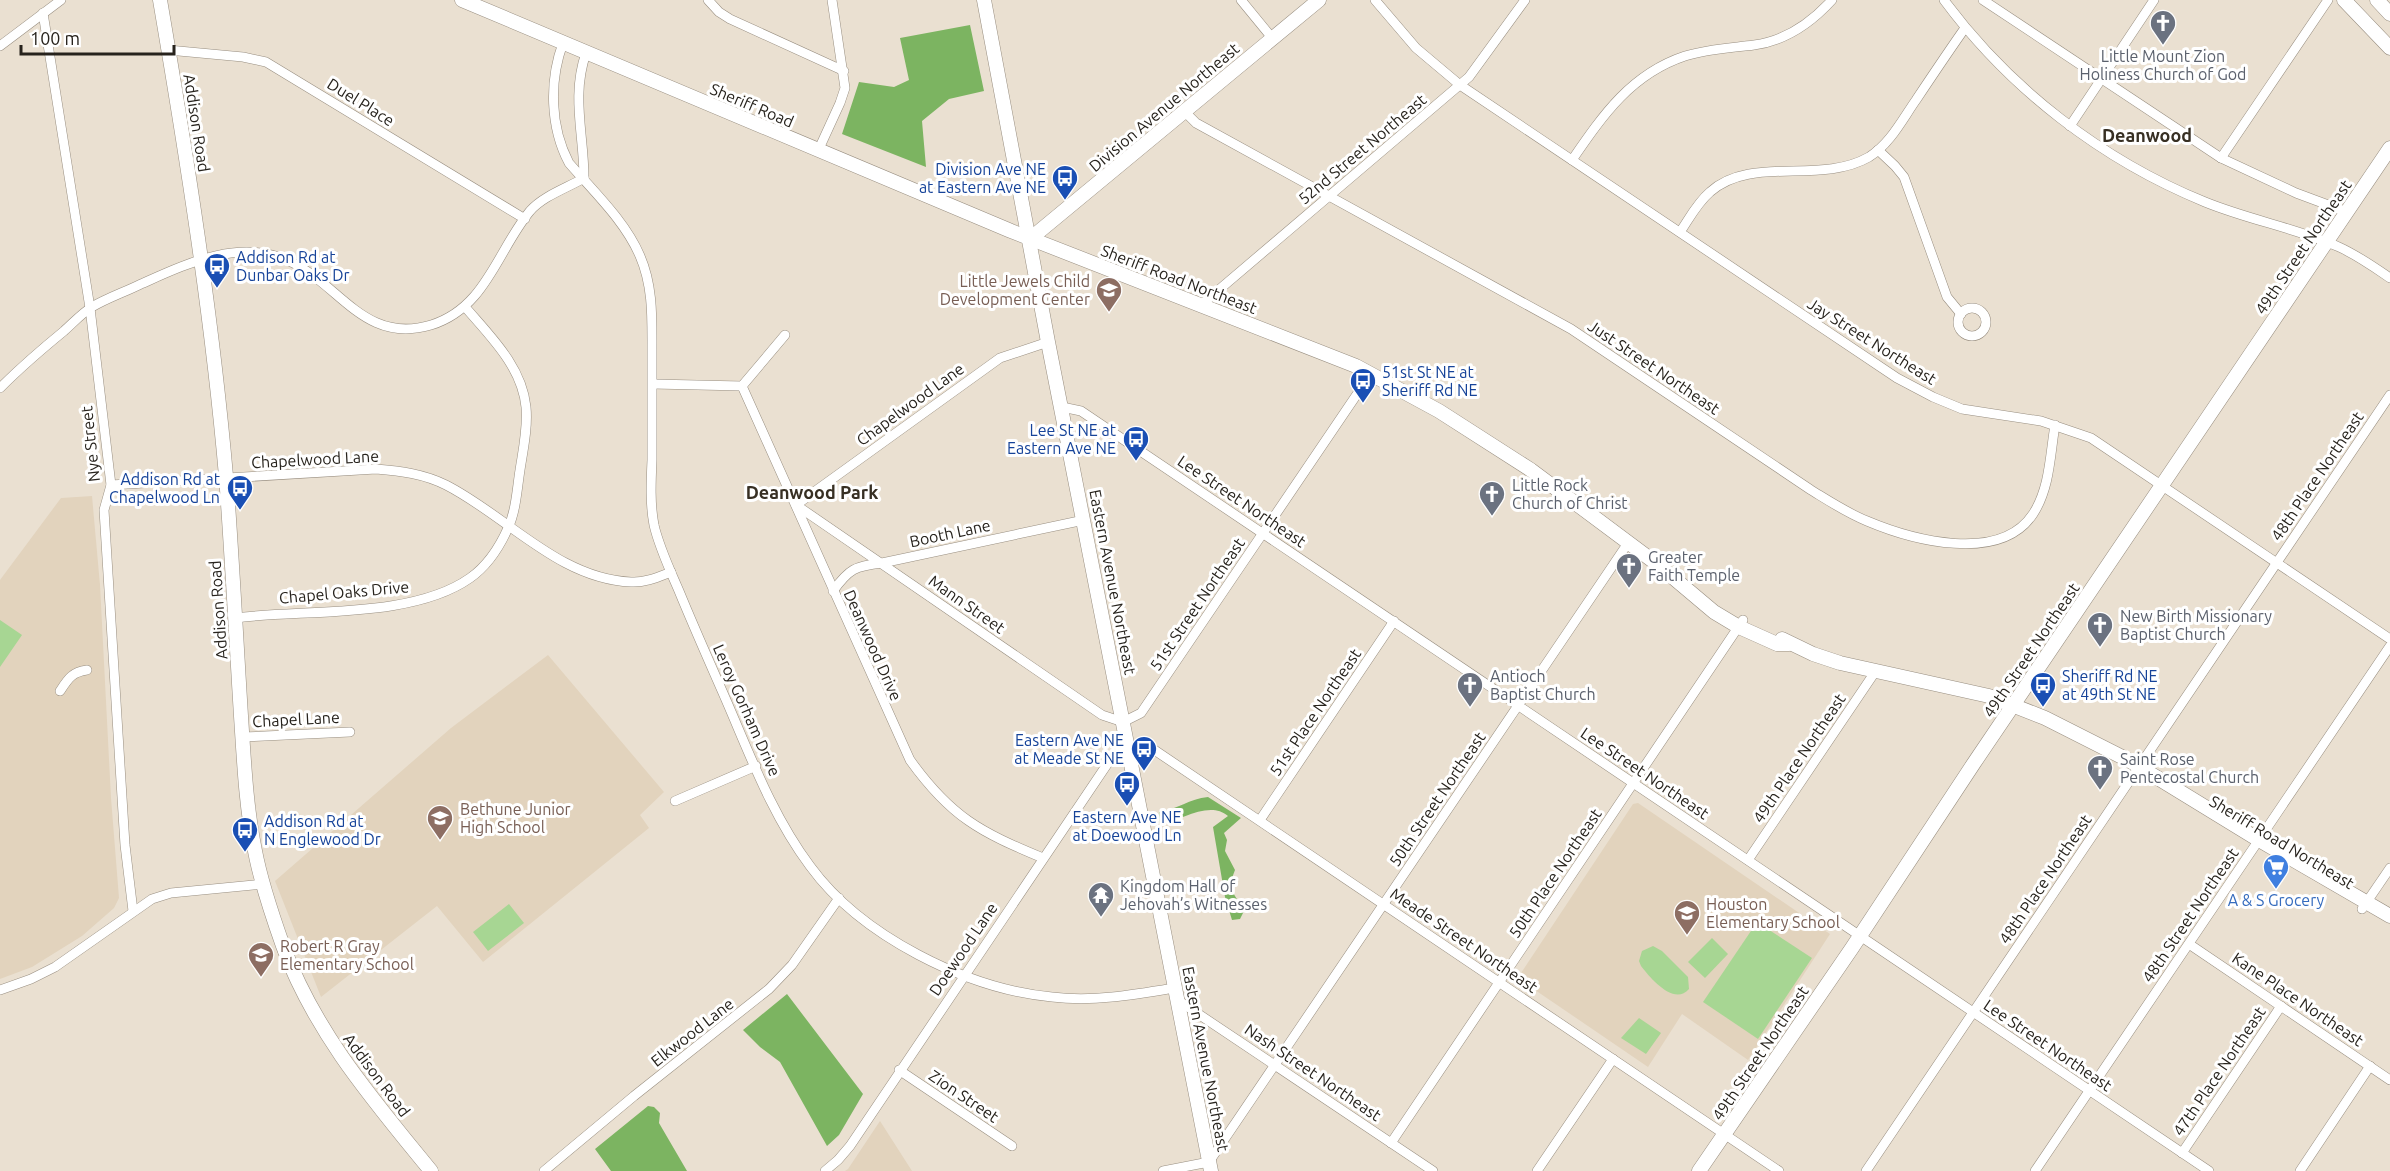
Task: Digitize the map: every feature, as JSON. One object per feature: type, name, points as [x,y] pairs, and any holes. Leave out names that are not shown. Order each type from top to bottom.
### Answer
[{"type":"main road","name":"Addison Road","points":[[160,0],[216,365],[250,823],[263,884],[284,948],[320,1024],[363,1089],[431,1171]]},
{"type":"main road","name":"Sheriff Road","points":[[462,0],[1030,239]]},
{"type":"main road","name":"Eastern Avenue Northeast","points":[[984,0],[1048,342],[1210,1166]]},
{"type":"main road","name":"Division Avenue Northeast","points":[[1030,239],[1319,0]]},
{"type":"main road","points":[[2344,0],[2390,48]]},
{"type":"main road","points":[[2377,0],[2390,14]]},
{"type":"main road","name":"49th Street Northeast","points":[[1699,1171],[1860,936],[2390,147]]},
{"type":"main road","name":"Sheriff Road Northeast","points":[[1030,239],[1315,351],[1356,374],[1370,375],[1439,411],[1496,446],[1628,543],[1698,597],[1703,604],[1777,644],[1789,644],[1875,672],[1964,691],[1970,696],[2012,708],[2136,770],[2364,906],[2390,925]]},
{"type":"main road","name":"Sheriff Road Northeast","points":[[2364,906],[2390,916]]},
{"type":"street","points":[[0,46],[61,0]]},
{"type":"street","points":[[708,0],[716,10],[730,20],[844,71]]},
{"type":"street","points":[[818,151],[843,95],[844,71],[832,0]]},
{"type":"street","points":[[1241,0],[1274,39]]},
{"type":"street","name":"Jay Street Northeast","points":[[1375,0],[1416,48],[1460,85],[1897,378],[1962,409],[2055,425],[2091,438],[2390,639]]},
{"type":"street","name":"52nd Street Northeast","points":[[1201,305],[1471,75],[1525,0]]},
{"type":"street","points":[[1572,160],[1611,105],[1645,75],[1668,63],[1698,52],[1756,45],[1783,37],[1809,22],[1832,0]]},
{"type":"street","points":[[1944,0],[1965,28],[2018,83],[2070,126],[2138,170],[2207,203],[2327,242],[2349,252],[2390,278]]},
{"type":"street","points":[[1983,0],[2221,158],[2296,193],[2347,212]]},
{"type":"street","points":[[2070,126],[2154,0]]},
{"type":"street","points":[[2221,158],[2328,0]]},
{"type":"street","name":"Nye Street","points":[[43,13],[90,308],[111,485],[104,510],[125,845],[133,911]]},
{"type":"street","points":[[1680,232],[1706,196],[1729,180],[1752,174],[1836,169],[1856,163],[1878,150],[1892,134],[1965,28]]},
{"type":"street","name":"Leroy Gorham Drive","points":[[563,43],[554,81],[556,116],[564,152],[569,163],[584,178],[629,235],[644,266],[652,309],[651,497],[654,521],[671,573],[776,813],[789,836],[811,868],[839,898],[901,946],[963,976],[1017,992],[1053,998],[1175,993]]},
{"type":"street","name":"Duel Place","points":[[168,50],[243,57],[266,62],[525,219]]},
{"type":"street","points":[[0,388],[90,308],[201,258],[243,253],[283,258],[303,269],[365,318],[388,326],[416,328],[432,325],[466,308],[536,205],[584,178],[584,151],[579,126],[577,95],[586,53]]},
{"type":"street","name":"Just Street Northeast","points":[[1185,112],[1196,123],[1571,329],[1811,490],[1857,517],[1890,529],[1925,538],[1967,544],[1988,542],[2013,533],[2032,515],[2040,501],[2045,486],[2055,425]]},
{"type":"street","points":[[1878,150],[1904,177],[1947,297],[1961,314]]},
{"type":"street","name":"Chapel Oaks Drive","points":[[235,618],[369,608],[430,597],[457,586],[477,573],[493,554],[509,526],[526,433],[526,407],[515,371],[499,346],[466,308]]},
{"type":"street","points":[[653,384],[742,386],[785,334]]},
{"type":"street","name":"Chapelwood Lane","points":[[796,505],[1000,358],[1048,342]]},
{"type":"street","name":"51st Street Northeast","points":[[1123,722],[1141,713],[1370,375]]},
{"type":"street","name":"Deanwood Drive","points":[[742,386],[895,732],[910,760],[926,782],[965,820],[992,837],[1043,858]]},
{"type":"street","name":"48th Place Northeast","points":[[1866,1171],[2390,395]]},
{"type":"street","name":"Lee Street Northeast","points":[[1062,407],[1081,411],[2182,1153],[2197,1168],[2209,1171]]},
{"type":"street","name":"Chapelwood Lane","points":[[111,485],[226,480],[376,469],[398,471],[416,474],[446,485],[568,564],[594,575],[631,582],[645,581],[671,573]]},
{"type":"street","name":"Mann Street","points":[[796,505],[1102,715],[1123,722]]},
{"type":"street","name":"Booth Lane","points":[[833,591],[850,570],[861,565],[882,563],[1084,520]]},
{"type":"street","name":"50th Street Northeast","points":[[1210,1166],[1275,1065],[1628,543]]},
{"type":"street","name":"51st Place Northeast","points":[[1260,820],[1394,621]]},
{"type":"street","name":"50th Place Northeast","points":[[1391,1143],[1741,624]]},
{"type":"street","name":"48th Street Northeast","points":[[2035,1171],[2390,646]]},
{"type":"street","points":[[60,691],[71,675],[87,670]]},
{"type":"street","name":"49th Place Northeast","points":[[1748,860],[1875,672]]},
{"type":"street","name":"Chapel Lane","points":[[243,737],[350,732]]},
{"type":"street","name":"Meade Street Northeast","points":[[1128,747],[1147,746],[1779,1171]]},
{"type":"street","name":"Doewood Lane","points":[[825,1171],[850,1146],[899,1070],[1110,760],[1128,747]]},
{"type":"street","points":[[675,801],[756,766]]},
{"type":"street","points":[[2364,906],[2390,868]]},
{"type":"street","points":[[0,990],[32,979],[55,967],[152,899],[171,893],[263,884]]},
{"type":"street","name":"Elkwood Lane","points":[[544,1171],[634,1096],[770,989],[792,965],[839,898]]},
{"type":"street","name":"Kane Place Northeast","points":[[2189,944],[2390,1080]]},
{"type":"street","name":"Nash Street Northeast","points":[[1175,993],[1275,1065],[1433,1171]]},
{"type":"street","name":"47th Place Northeast","points":[[2182,1153],[2281,1006]]},
{"type":"street","points":[[1537,1171],[1613,1059]]},
{"type":"street","points":[[2300,1171],[2370,1066]]},
{"type":"street","name":"Zion Street","points":[[899,1070],[1012,1146]]},
{"type":"street","points":[[1163,1171],[1210,1166]]},
{"type":"shaded area","points":[[92,496],[100,585],[111,798],[119,898],[114,908],[82,936],[32,967],[0,979],[0,580],[61,498]]},
{"type":"shaded area","points":[[548,655],[664,792],[640,815],[649,828],[483,962],[437,906],[321,997],[275,881],[451,728]]},
{"type":"shaded area","name":"Houston Elementary School","points":[[1638,803],[1830,934],[1748,1060],[1682,1014],[1648,1067],[1519,979],[1633,804]]},
{"type":"shaded area","points":[[880,1121],[912,1171],[845,1171],[848,1169]]},
{"type":"green space","points":[[970,25],[984,91],[949,99],[922,121],[926,167],[842,134],[859,82],[894,87],[909,80],[900,38]]},
{"type":"green space","points":[[0,620],[22,635],[0,667]]},
{"type":"green space","points":[[1208,797],[1241,818],[1224,833],[1227,840],[1225,851],[1235,870],[1229,886],[1244,911],[1240,919],[1232,920],[1225,897],[1213,827],[1228,816],[1212,810],[1160,824],[1159,812]]},
{"type":"green space","points":[[509,904],[524,923],[488,951],[473,932]]},
{"type":"green space","points":[[1757,922],[1812,958],[1758,1039],[1703,1002]]},
{"type":"green space","points":[[1712,938],[1728,954],[1705,978],[1688,962]]},
{"type":"green space","points":[[1653,946],[1662,951],[1688,977],[1689,989],[1683,993],[1670,993],[1663,989],[1641,966],[1639,961],[1642,951]]},
{"type":"green space","points":[[787,994],[863,1094],[839,1135],[827,1146],[780,1062],[743,1030]]},
{"type":"green space","points":[[1639,1018],[1661,1033],[1646,1054],[1621,1038]]},
{"type":"green space","points":[[648,1106],[654,1107],[660,1113],[659,1123],[687,1171],[611,1171],[595,1149]]},
{"type":"place","name":"Little Mount Zion Holiness Church of God","points":[[2163,46]]},
{"type":"place","name":"Division Ave NE at Eastern Ave NE","points":[[1065,201]]},
{"type":"place","name":"Addison Rd at Dunbar Oaks Dr","points":[[217,289]]},
{"type":"place","name":"Little Jewels Child Development Center","points":[[1109,313]]},
{"type":"place","name":"51st St NE at Sheriff Rd NE","points":[[1363,404]]},
{"type":"place","name":"Lee St NE at Eastern Ave NE","points":[[1136,462]]},
{"type":"place","name":"Addison Rd at Chapelwood Ln","points":[[240,511]]},
{"type":"place","name":"Little Rock Church of Christ","points":[[1492,517]]},
{"type":"place","name":"Greater Faith Temple","points":[[1629,589]]},
{"type":"place","name":"New Birth Missionary Baptist Church","points":[[2100,648]]},
{"type":"place","name":"Antioch Baptist Church","points":[[1470,708]]},
{"type":"place","name":"Sheriff Rd NE at 49th St NE","points":[[2043,708]]},
{"type":"place","name":"Eastern Ave NE at Meade St NE","points":[[1144,772]]},
{"type":"place","name":"Saint Rose Pentecostal Church","points":[[2100,791]]},
{"type":"place","name":"Eastern Ave NE at Doewood Ln","points":[[1127,807]]},
{"type":"place","name":"Bethune Junior High School","points":[[440,841]]},
{"type":"place","name":"Addison Rd at N Englewood Dr","points":[[245,853]]},
{"type":"place","name":"A & S Grocery","points":[[2276,890]]},
{"type":"place","name":"Kingdom Hall of Jehovah’s Witnesses","points":[[1101,918]]},
{"type":"place","name":"Houston Elementary School","points":[[1687,936]]},
{"type":"place","name":"Robert R Gray Elementary School","points":[[261,978]]},
{"type":"district","name":"Deanwood","points":[[2147,136]]},
{"type":"district","name":"Deanwood Park","points":[[812,493]]}]
